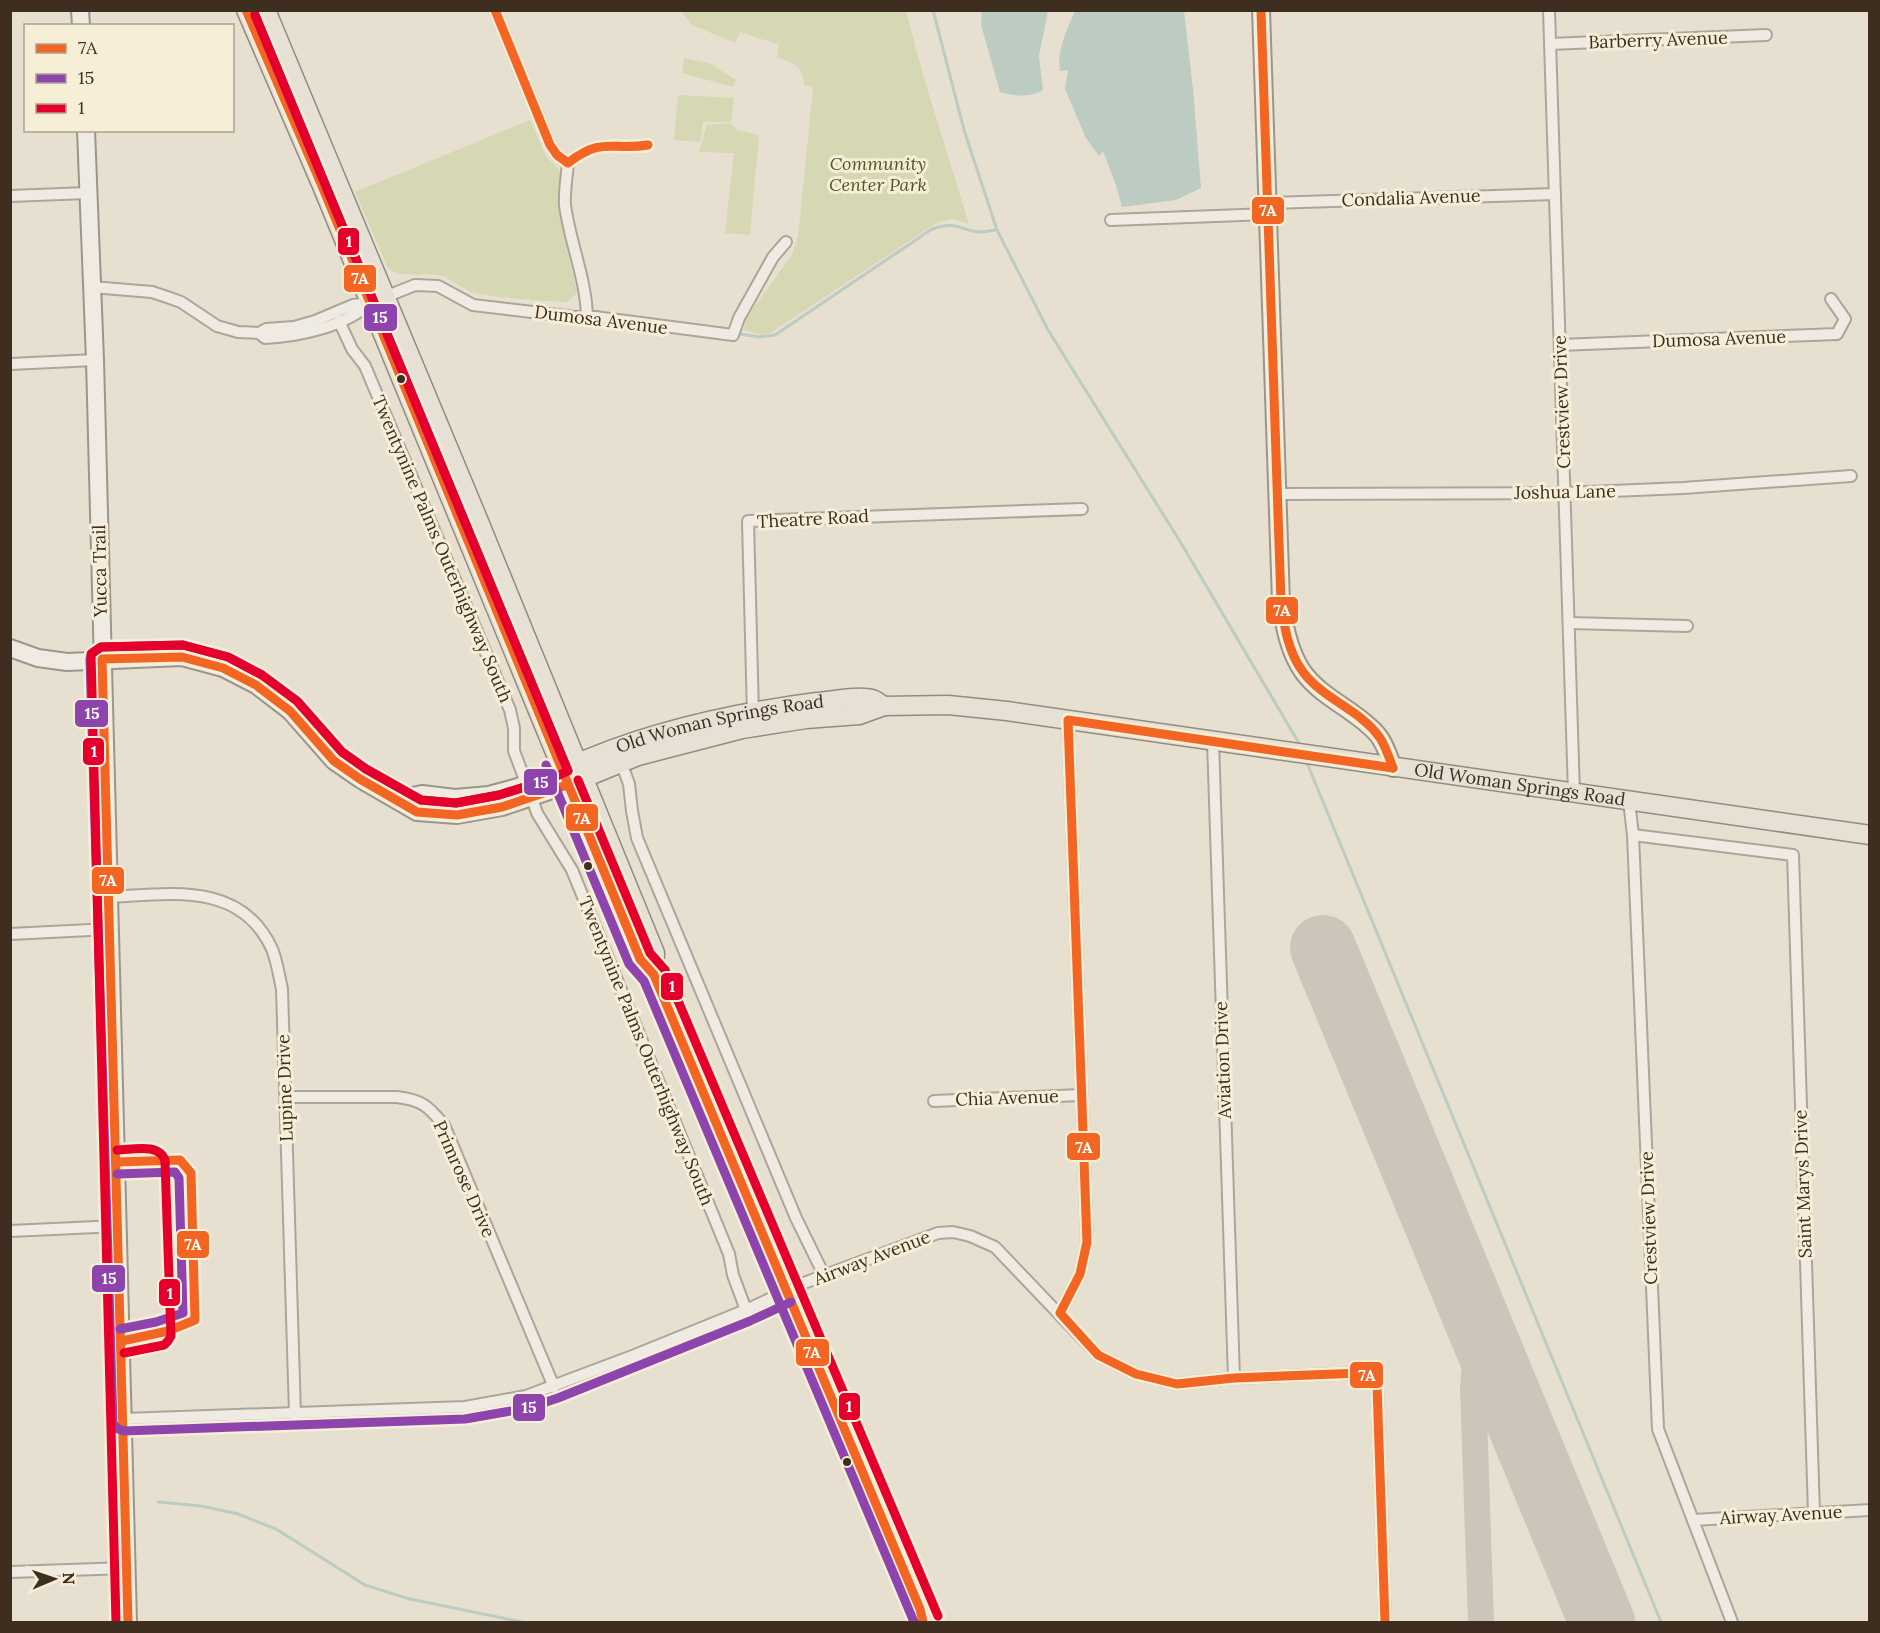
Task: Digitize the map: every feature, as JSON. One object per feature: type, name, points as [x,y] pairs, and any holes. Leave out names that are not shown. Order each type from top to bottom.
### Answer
[{"type":"main road","points":[[246,10],[322,186],[482,529],[572,774],[655,953],[654,975],[923,1618]]},
{"type":"main road","points":[[266,10],[377,300]]},
{"type":"main road","points":[[1261,10],[1281,602],[1284,625],[1294,655],[1303,672],[1322,692],[1378,735],[1393,768]]},
{"type":"main road","name":"Yucca Trail","points":[[86,132],[95,360],[128,1623]]},
{"type":"main road","points":[[10,648],[38,658],[67,662],[182,657],[223,668],[256,685],[290,711],[334,761],[360,779],[397,798],[422,794],[455,798],[529,791],[572,774]]},
{"type":"main road","name":"Old Woman Springs Road","points":[[572,774],[680,728],[753,719],[838,700],[871,699],[884,706],[948,705],[1007,711],[1869,835]]},
{"type":"main road","name":"Old Woman Springs Road","points":[[572,774],[694,741],[753,719]]},
{"type":"street","points":[[495,10],[550,145],[557,155],[568,163],[565,202],[568,228],[583,279],[587,317]]},
{"type":"street","name":"Crestview Drive","points":[[1549,10],[1574,793]]},
{"type":"street","name":"Barberry Avenue","points":[[1550,44],[1766,35]]},
{"type":"street","points":[[10,196],[88,193]]},
{"type":"street","name":"Condalia Avenue","points":[[1111,220],[1268,209],[1555,194]]},
{"type":"street","name":"Dumosa Avenue","points":[[92,287],[160,294],[181,302],[217,326],[238,332],[259,333],[266,329],[294,327],[415,285],[438,286],[473,305],[733,335],[739,318],[772,257],[786,242]]},
{"type":"street","name":"Dumosa Avenue","points":[[1560,345],[1837,334],[1845,319],[1831,299]]},
{"type":"street","name":"Dumosa Avenue","points":[[259,333],[265,338],[280,337],[317,329],[358,314],[377,300]]},
{"type":"street","name":"Twentynine Palms Outerhighway South","points":[[339,321],[352,349],[365,366],[510,710],[514,728],[514,751],[537,813],[572,870],[729,1254],[733,1275],[746,1310]]},
{"type":"street","points":[[10,364],[95,360]]},
{"type":"street","name":"Joshua Lane","points":[[1277,494],[1565,493],[1683,488],[1851,476]]},
{"type":"street","name":"Theatre Road","points":[[753,719],[748,521],[1082,509]]},
{"type":"street","points":[[1569,623],[1687,626]]},
{"type":"street","points":[[1060,1313],[1080,1274],[1087,1242],[1068,720]]},
{"type":"street","name":"Aviation Drive","points":[[1213,741],[1234,1378]]},
{"type":"street","points":[[621,762],[629,784],[637,838],[796,1218],[824,1275]]},
{"type":"street","name":"Crestview Drive","points":[[1629,801],[1633,835],[1658,1429],[1732,1623]]},
{"type":"street","name":"Saint Marys Drive","points":[[1633,835],[1793,855],[1814,1513]]},
{"type":"street","name":"Lupine Drive","points":[[109,897],[185,894],[212,897],[239,908],[260,926],[273,950],[282,989],[295,1414]]},
{"type":"street","points":[[10,933],[110,929]]},
{"type":"street","name":"Chia Avenue","points":[[934,1101],[1081,1095]]},
{"type":"street","name":"Primrose Drive","points":[[286,1097],[398,1097],[414,1099],[429,1107],[444,1125],[554,1387]]},
{"type":"street","points":[[10,1231],[118,1226]]},
{"type":"street","name":"Airway Avenue","points":[[124,1419],[465,1407],[524,1396],[554,1387],[746,1310],[824,1275],[938,1233],[953,1233],[970,1236],[995,1247],[1098,1355],[1136,1374],[1177,1384],[1234,1378],[1362,1373],[1371,1377],[1377,1385],[1385,1623]]},
{"type":"street","name":"Airway Avenue","points":[[1694,1520],[1869,1510]]},
{"type":"street","points":[[10,1572],[127,1568]]},
{"type":"green space","name":"Community Center Park","points":[[681,11],[906,11],[923,75],[969,224],[954,219],[938,222],[772,332],[763,335],[743,330],[747,317],[792,255],[798,237],[813,88],[804,85],[800,69],[777,57],[779,45],[740,32],[735,43],[692,25]]},
{"type":"green space","points":[[684,58],[709,63],[736,80],[733,87],[682,73]]},
{"type":"green space","points":[[678,95],[734,98],[731,122],[703,122],[700,142],[674,140]]},
{"type":"green space","points":[[530,120],[546,156],[560,171],[560,214],[577,293],[567,302],[497,297],[474,293],[437,275],[405,274],[388,268],[355,192]]},
{"type":"green space","points":[[730,123],[737,130],[759,135],[750,235],[725,233],[734,153],[699,152],[707,125]]},
{"type":"shaded area","points":[[982,11],[1048,11],[1039,56],[1043,90],[1022,96],[1000,92],[981,25]]},
{"type":"shaded area","points":[[1075,11],[1184,11],[1201,188],[1176,200],[1122,207],[1103,151],[1099,156],[1086,138],[1065,89],[1068,70],[1060,71],[1061,48]]},
{"type":"waterway","points":[[933,10],[964,130],[997,230],[1048,330],[1181,543],[1300,745]]},
{"type":"waterway","points":[[740,334],[759,337],[775,335],[932,229],[953,226],[981,232],[997,230]]},
{"type":"waterway","points":[[1307,763],[1661,1622]]},
{"type":"waterway","points":[[158,1502],[201,1506],[238,1514],[276,1529],[365,1585],[410,1599],[522,1622]]},
{"type":"taxiway","points":[[1481,1622],[1473,1387],[1478,1364],[1492,1357]]},
{"type":"runway","points":[[1323,948],[1602,1622]]},
{"type":"transit line","name":"7A","points":[[246,10],[322,186],[640,959],[654,975],[920,1609],[923,1622]]},
{"type":"transit line","name":"7A","points":[[495,10],[550,145],[557,155],[568,163],[599,147],[648,145]]},
{"type":"transit line","name":"7A","points":[[1261,10],[1281,602],[1284,620],[1290,647],[1303,672],[1321,690],[1372,728],[1382,741],[1393,768]]},
{"type":"transit line","name":"15","points":[[255,15],[568,771],[499,795],[456,803],[421,800],[366,769],[342,752],[297,701],[262,675],[228,657],[183,645],[101,647],[92,653],[90,659],[113,1424],[124,1431],[465,1419],[528,1408],[750,1321],[791,1302]]},
{"type":"transit line","name":"1","points":[[116,1622],[91,654],[101,647],[183,645],[228,657],[262,675],[297,701],[342,752],[366,769],[421,800],[456,803],[499,795],[568,771],[255,15]]},
{"type":"transit line","name":"7A","points":[[128,1622],[102,659],[182,657],[223,668],[256,685],[290,711],[334,761],[417,812],[457,815],[502,807],[567,785]]},
{"type":"transit line","name":"7A","points":[[1385,1622],[1377,1385],[1371,1377],[1362,1373],[1234,1378],[1177,1384],[1136,1374],[1098,1355],[1060,1313],[1080,1274],[1087,1242],[1068,720],[1393,768]]},
{"type":"transit line","name":"15","points":[[546,765],[629,964],[644,981],[914,1622]]},
{"type":"transit line","name":"1","points":[[578,780],[650,953],[665,970],[938,1616]]},
{"type":"transit line","name":"1","points":[[117,1150],[151,1149],[162,1155],[165,1161],[171,1336],[164,1345],[124,1353]]},
{"type":"transit line","name":"7A","points":[[117,1162],[180,1160],[191,1173],[195,1320],[168,1331],[122,1341]]},
{"type":"transit line","name":"15","points":[[117,1174],[175,1172],[179,1178],[183,1313],[156,1322],[120,1329]]}]
